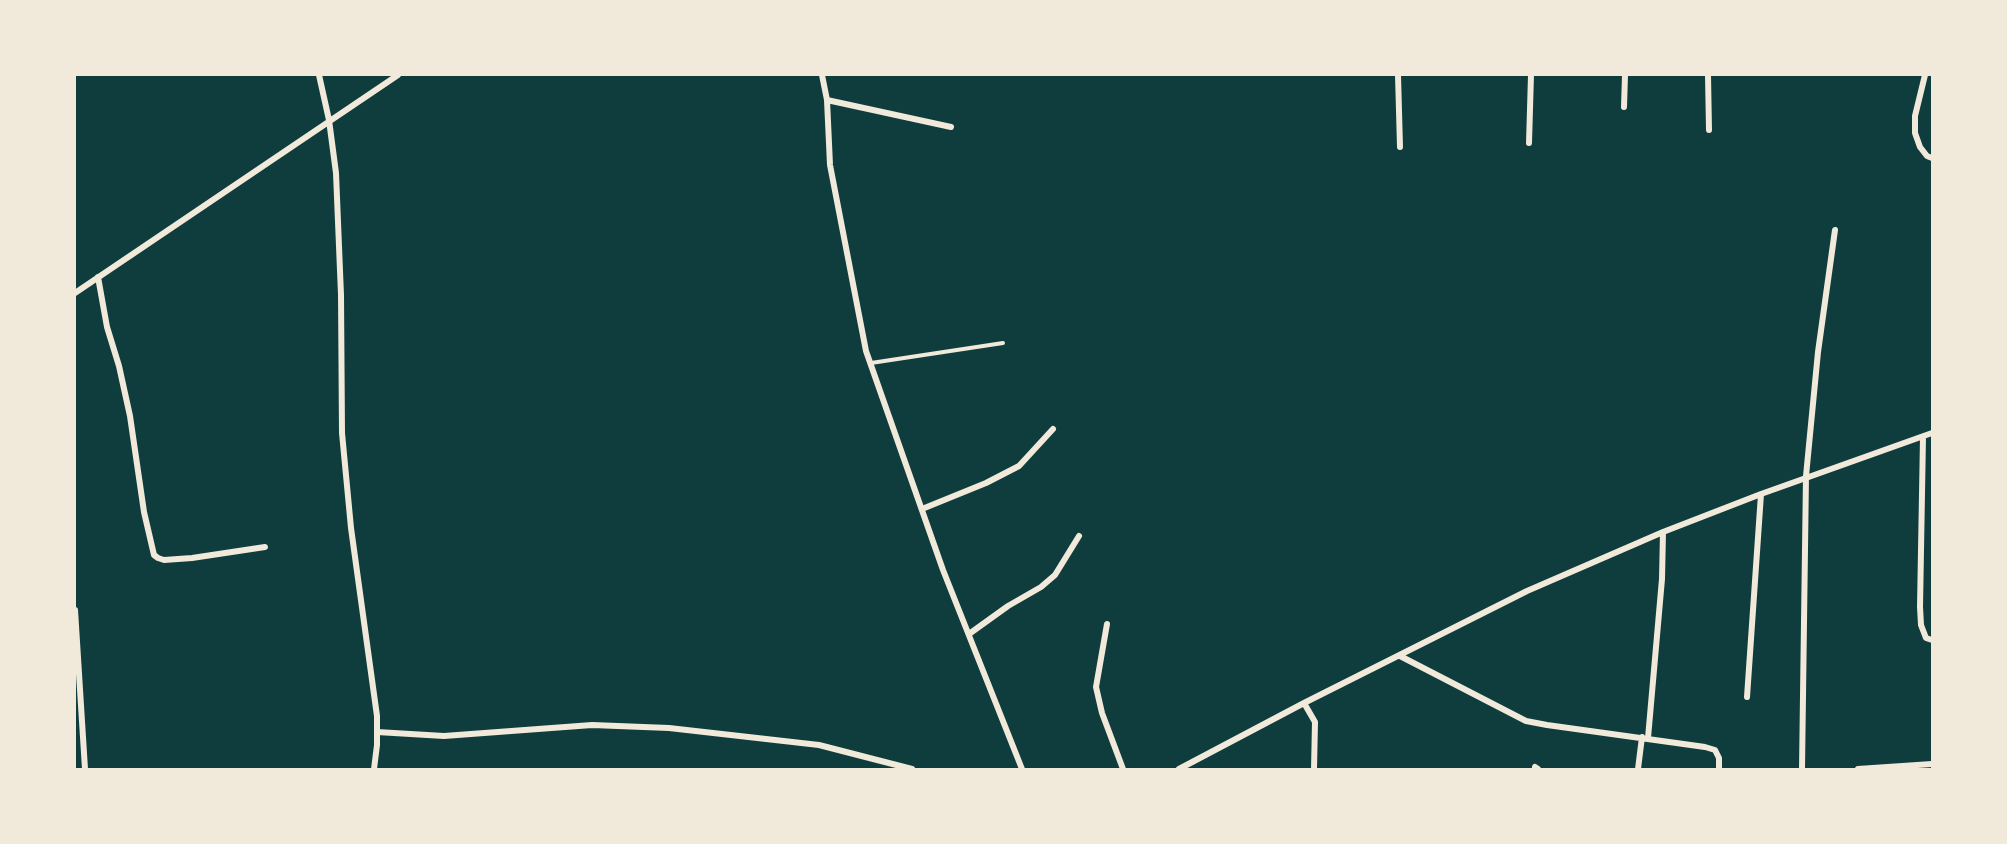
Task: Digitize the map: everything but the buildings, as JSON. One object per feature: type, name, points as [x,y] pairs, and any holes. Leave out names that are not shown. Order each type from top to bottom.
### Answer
[{"type":"street","points":[[319,75],[329,120],[336,173],[340,258],[341,405],[345,477],[375,700],[377,732],[375,769]]},
{"type":"street","points":[[75,293],[398,75]]},
{"type":"street","points":[[822,75],[827,100],[830,165],[866,351],[922,509],[1022,769]]},
{"type":"street","points":[[1398,75],[1400,147]]},
{"type":"street","points":[[1529,142],[1531,75]]},
{"type":"street","points":[[1624,106],[1625,75]]},
{"type":"street","points":[[1708,75],[1709,130]]},
{"type":"street","points":[[1925,75],[1915,116],[1915,133],[1920,147],[1927,156],[1932,158]]},
{"type":"street","points":[[827,100],[951,127]]},
{"type":"street","points":[[1802,769],[1806,476],[1818,352],[1835,230]]},
{"type":"street","points":[[98,277],[107,327],[119,366],[130,416],[144,512],[154,555],[164,560],[192,558],[265,547]]},
{"type":"street","points":[[922,509],[986,483],[1019,466],[1053,429]]},
{"type":"street","points":[[1179,769],[1304,703],[1527,591],[1663,532],[1806,476],[1932,433]]},
{"type":"street","points":[[1923,437],[1920,625],[1926,638],[1932,640]]},
{"type":"street","points":[[1747,697],[1761,494]]},
{"type":"street","points":[[1638,769],[1645,738],[1662,579],[1663,532]]},
{"type":"street","points":[[969,634],[1008,606],[1041,587],[1055,575],[1079,536]]},
{"type":"street","points":[[75,609],[85,769]]},
{"type":"street","points":[[1107,624],[1096,687],[1102,713],[1123,769]]},
{"type":"street","points":[[1400,656],[1526,721],[1705,747],[1714,750],[1719,758],[1719,769]]},
{"type":"street","points":[[1304,703],[1315,722],[1314,769]]},
{"type":"street","points":[[377,732],[444,736],[592,725],[669,728],[819,745],[912,769]]},
{"type":"street","points":[[1858,769],[1932,764]]},
{"type":"lane","points":[[871,363],[1003,343]]}]
